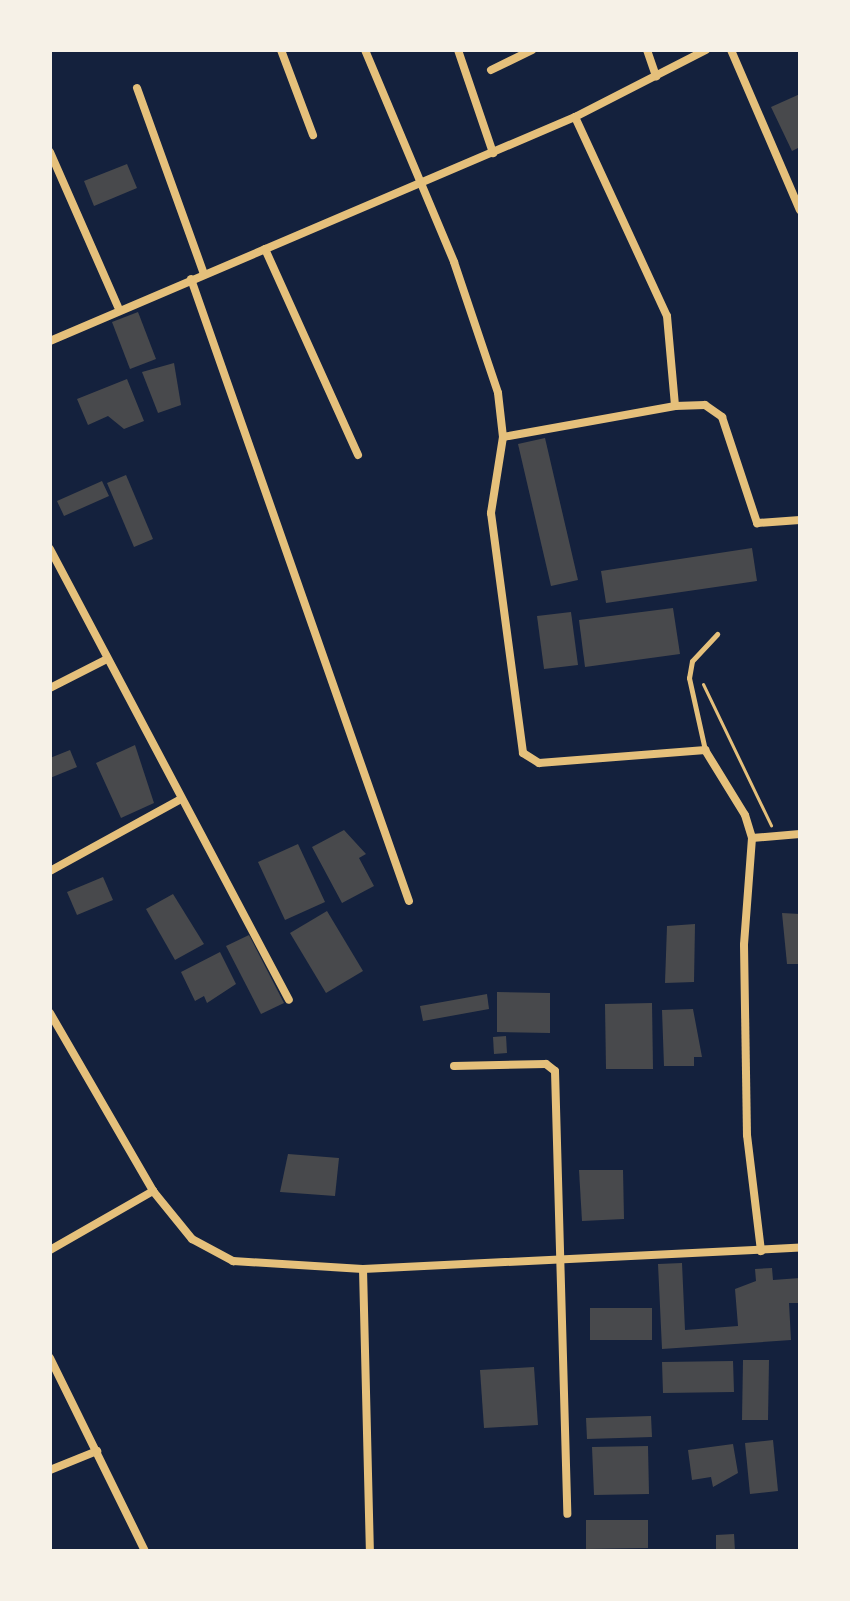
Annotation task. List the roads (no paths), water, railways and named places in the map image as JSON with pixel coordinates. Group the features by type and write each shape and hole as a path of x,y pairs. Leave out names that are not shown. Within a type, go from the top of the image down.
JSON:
{"street":[{"path":"281,50 313,135"},
{"path":"365,50 421,182 498,393 503,437 491,513 523,753 539,763 705,750 733,786 752,838 744,1032 761,1251"},
{"path":"458,50 493,153"},
{"path":"491,70 532,50"},
{"path":"647,50 656,76"},
{"path":"50,341 118,307 265,249 575,117 706,50"},
{"path":"731,50 800,210"},
{"path":"137,88 204,274"},
{"path":"575,117 667,316 675,406"},
{"path":"50,152 118,307"},
{"path":"265,249 358,455"},
{"path":"191,279 409,901"},
{"path":"503,437 675,406 705,405 722,417 757,523 800,520"},
{"path":"50,549 289,1000"},
{"path":"50,688 107,659"},
{"path":"50,871 181,799"},
{"path":"752,838 800,834"},
{"path":"50,1013 153,1191 192,1239 233,1261 363,1269 800,1248"},
{"path":"454,1066 546,1064 555,1071 567,1514"},
{"path":"50,1250 153,1191"},
{"path":"363,1269 370,1551"},
{"path":"50,1358 145,1551"},
{"path":"50,1470 97,1451"}],"lane":[{"path":"705,750 689,678 692,661 717,634"}]}
